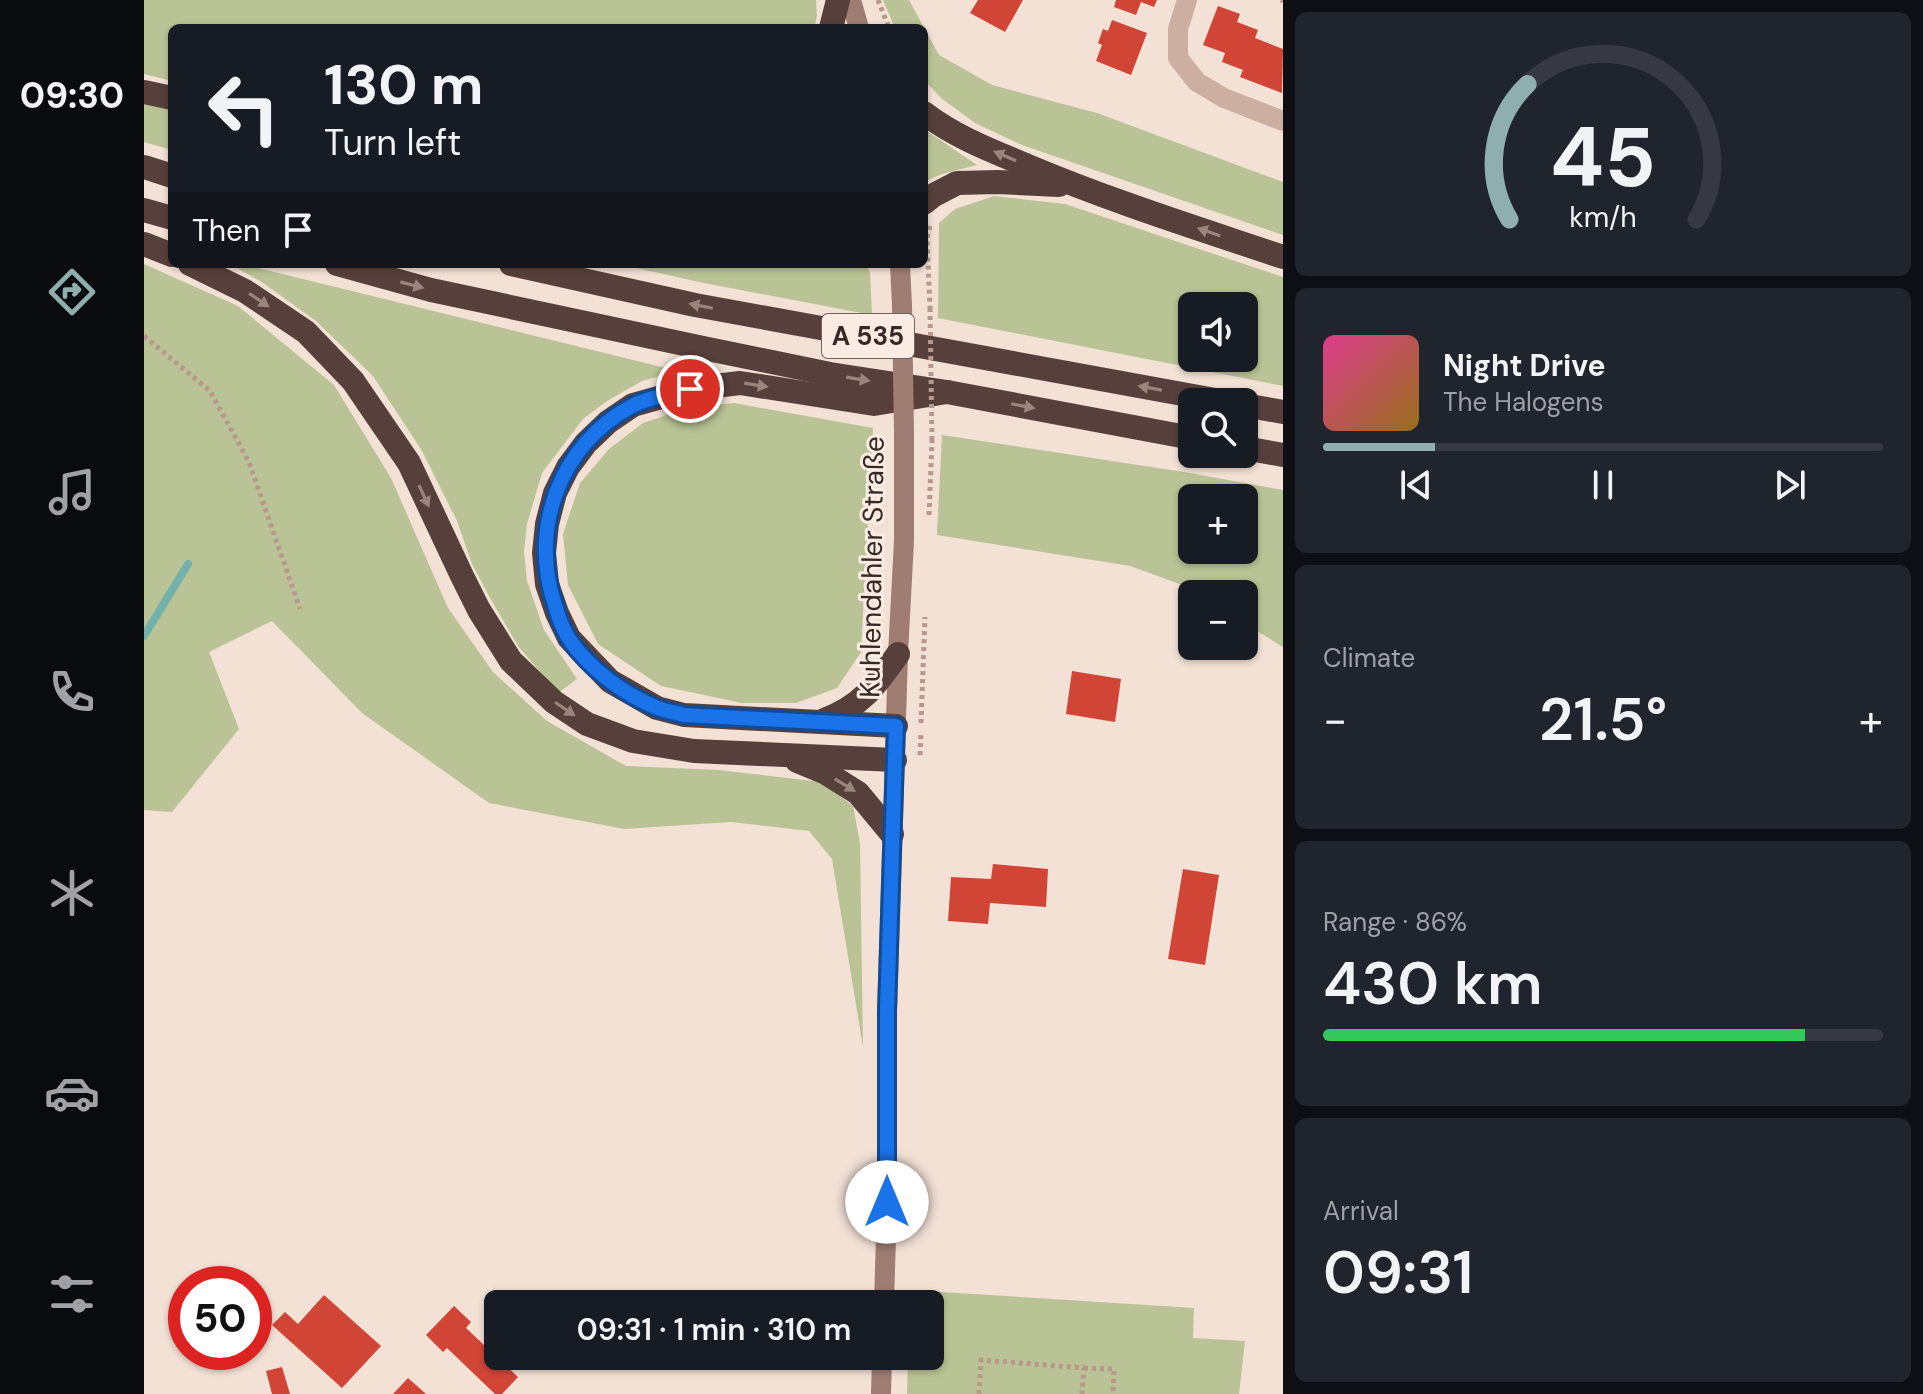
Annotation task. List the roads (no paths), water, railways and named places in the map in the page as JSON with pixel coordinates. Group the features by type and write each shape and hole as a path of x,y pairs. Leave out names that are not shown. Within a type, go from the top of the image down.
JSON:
{"highway":[{"path":"832,24 838,0"},
{"path":"144,92 168,97"},
{"path":"928,116 971,142 1077,186 1283,257"},
{"path":"144,167 168,175"},
{"path":"928,213 934,195 957,183 1077,186"},
{"path":"144,210 168,217"},
{"path":"144,244 168,253"},
{"path":"198,268 245,291 306,332 353,381 409,463 479,610 511,661 554,702 587,724 633,741 694,751 895,760"},
{"name":"A 535","path":"351,268 431,290 830,374 947,392 1178,435"},
{"name":"A 535","path":"529,268 695,305 1178,393"},
{"path":"896,726 684,715 657,708 610,681 569,638 557,613 547,584 544,553 547,524 555,493 568,467 586,443 608,422 633,405 690,389 740,383 874,404 947,392"},
{"path":"1258,408 1283,412"},
{"path":"1258,451 1283,455"},
{"path":"820,722 843,713 874,688 898,654"},
{"path":"784,754 826,773 858,793 892,834"}],"main road":[{"path":"851,0 858,24"},
{"name":"Kuhlendahler Straße","path":"884,1290 887,1012 904,541 900,268"},
{"path":"881,1394 882,1370"}],"street":[{"path":"1187,0 1178,29 1178,58 1197,82 1224,98 1283,121"}],"waterway":[{"path":"144,636 188,564"}]}
